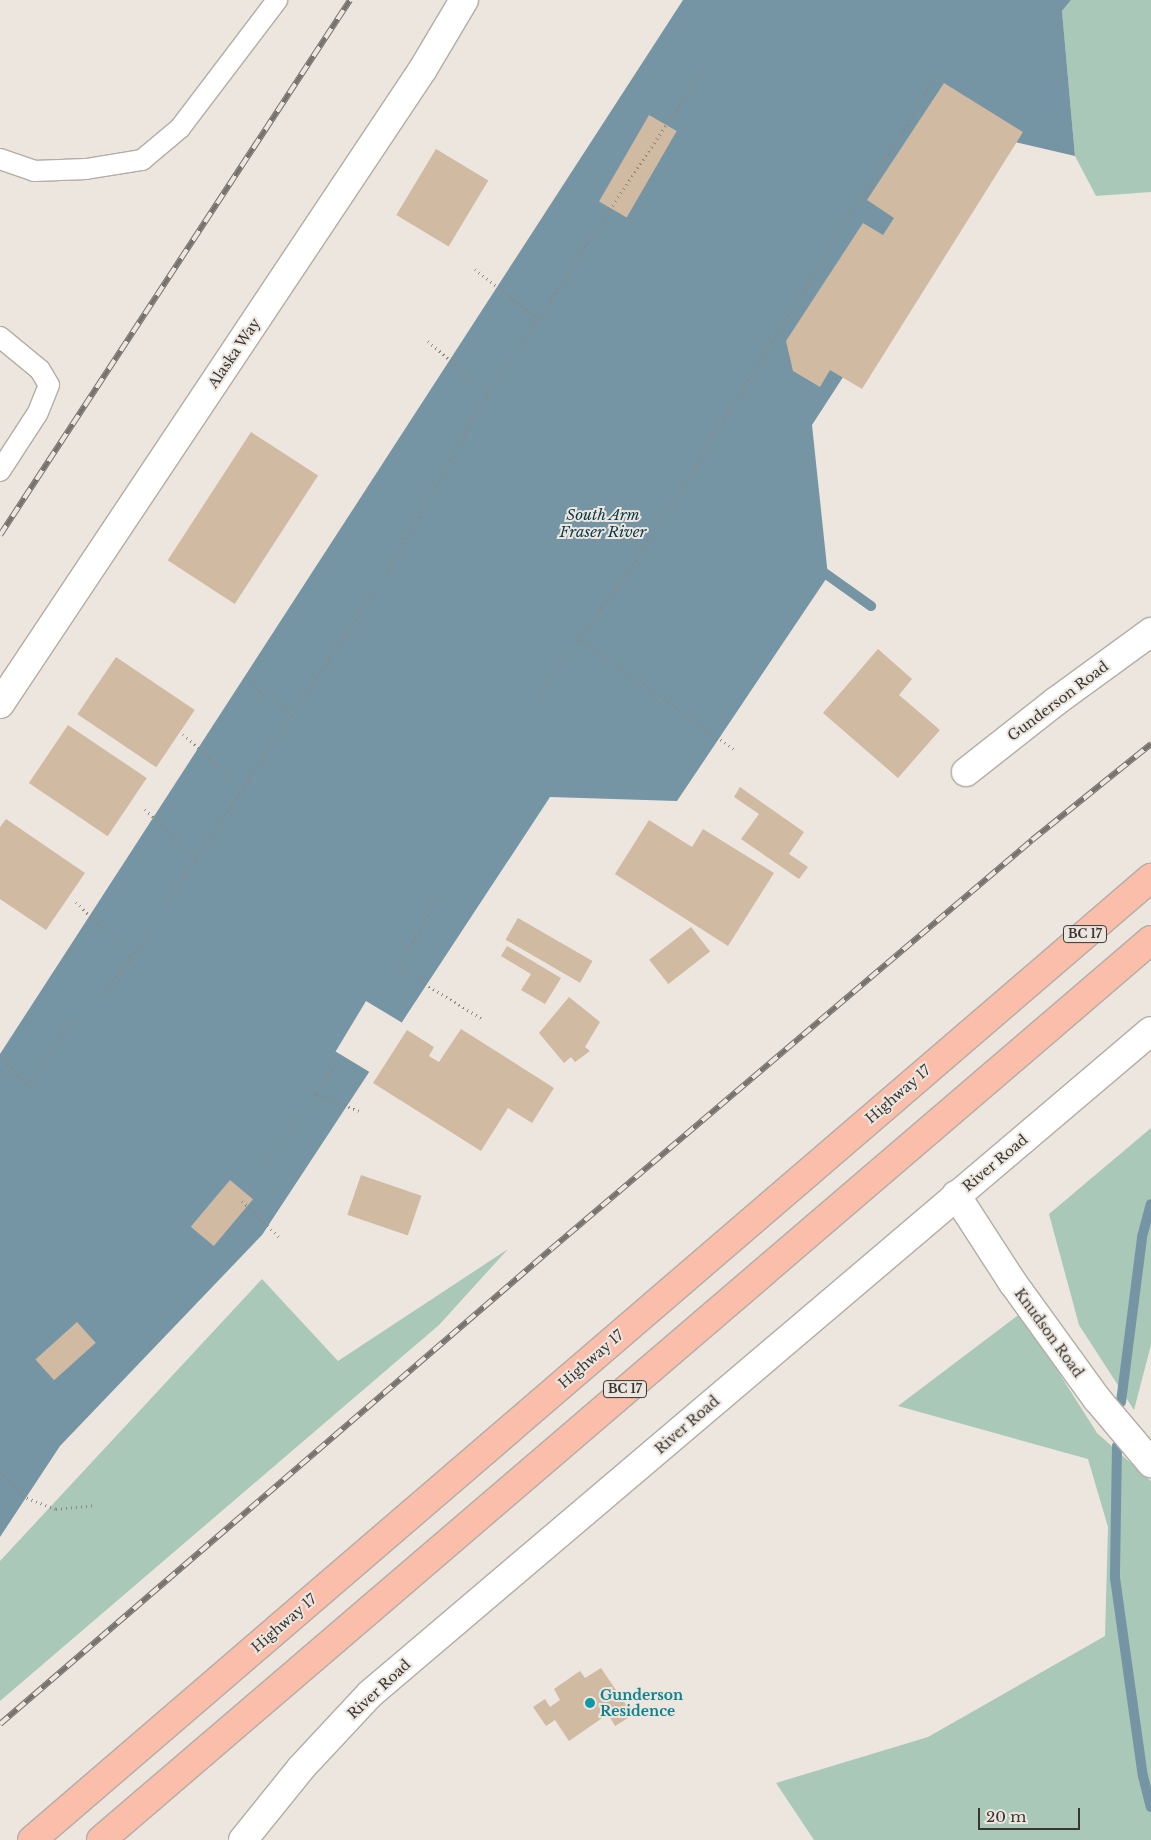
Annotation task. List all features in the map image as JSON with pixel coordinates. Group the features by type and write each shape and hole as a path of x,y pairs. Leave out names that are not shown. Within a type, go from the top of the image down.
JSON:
{"highway":[{"name":"Highway 17","path":"32,1840 1151,878"},
{"name":"BC 17","path":"101,1840 1151,940"}],"street":[{"name":"Alaska Way","path":"0,704 423,69 464,0"},
{"name":"Gunderson Road","path":"966,772 1054,702 1151,632"},
{"name":"River Road","path":"242,1840 301,1768 370,1694 956,1195 1151,1032"},
{"name":"Knudson Road","path":"956,1195 1013,1283 1097,1399 1151,1463"}],"lane":[{"path":"0,159 34,171 86,169 142,160 180,128 277,0"},
{"path":"0,337 40,370 50,385 37,414 0,471"}],"path":[{"path":"387,574 488,393 702,70"},
{"path":"540,695 643,550 938,74"},
{"path":"475,269 537,318"},
{"path":"428,341 488,393"},
{"path":"164,907 374,592"},
{"path":"578,638 734,749"},
{"path":"250,680 264,694 295,711"},
{"path":"183,734 244,788"},
{"path":"144,809 196,859"},
{"path":"76,902 131,958"},
{"path":"436,902 399,968 480,1018"},
{"path":"100,996 148,936"},
{"path":"0,1057 27,1085 70,1020"},
{"path":"265,1164 338,1063"},
{"path":"316,1094 359,1112"},
{"path":"0,1105 6,1099"},
{"path":"242,1202 280,1238"},
{"path":"0,1471 22,1496 56,1509 96,1505"}],"green space":[{"path":"1071,0 1151,0 1151,192 1096,196 1075,156 1062,11"},
{"path":"1151,1128 1151,1345 1134,1410 1079,1325 1049,1214"},
{"path":"508,1249 439,1325 0,1701 0,1561 262,1279 338,1361"},
{"path":"1021,1313 1097,1433 1151,1481 1151,1840 814,1840 776,1783 928,1737 1105,1636 1108,1527 1088,1459 898,1406"}],"water":[{"name":"South Arm Fraser River","path":"683,0 1071,0 1062,11 1075,156 998,138 812,425 828,576 677,801 550,797 262,1235 60,1446 0,1537 0,1054"}],"pier":[{"path":"366,1001 404,1024 373,1074 336,1052"}],"building":[{"path":"944,83 1023,132 862,389 830,370 820,387 793,371 786,341 863,223 883,235 894,218 867,200"},
{"path":"649,115 677,131 627,218 599,202"},
{"path":"436,149 488,180 449,246 396,215"},
{"path":"251,432 318,476 235,604 168,560"},
{"path":"878,649 912,679 899,695 940,730 898,778 823,713"},
{"path":"116,657 195,710 156,767 77,714"},
{"path":"68,725 147,778 108,836 29,783"},
{"path":"740,787 804,832 789,854 808,867 799,879 741,839 759,814 734,797"},
{"path":"6,819 85,873 46,930 0,899 0,827"},
{"path":"649,820 692,847 703,829 774,873 728,946 615,874"},
{"path":"518,918 592,961 580,983 506,940"},
{"path":"691,927 710,951 668,984 649,960"},
{"path":"507,946 561,978 545,1004 521,990 531,974 501,956"},
{"path":"569,997 600,1022 585,1047 590,1051 575,1062 571,1057 564,1063 539,1033"},
{"path":"461,1029 554,1088 532,1123 508,1108 481,1151 373,1083 407,1030 434,1047 429,1056 439,1062"},
{"path":"361,1175 422,1196 408,1236 347,1215"},
{"path":"230,1180 253,1199 214,1246 191,1227"},
{"path":"77,1322 96,1343 54,1380 35,1359"},
{"name":"Gunderson Residence","path":"601,1668 633,1715 615,1726 608,1714 569,1741 555,1720 546,1726 533,1707 545,1699 550,1707 560,1700 554,1689 580,1671 585,1678"}],"waterway":[{"path":"819,569 871,606"},
{"path":"1121,1402 1142,1237 1151,1204"},
{"path":"1117,1446 1115,1578 1143,1776 1151,1807"}],"railway":[{"path":"0,535 350,0"},
{"path":"0,1724 551,1249 1032,840 1151,744"}],"place":[{"name":"Gunderson Residence","path":"590,1703"}]}
